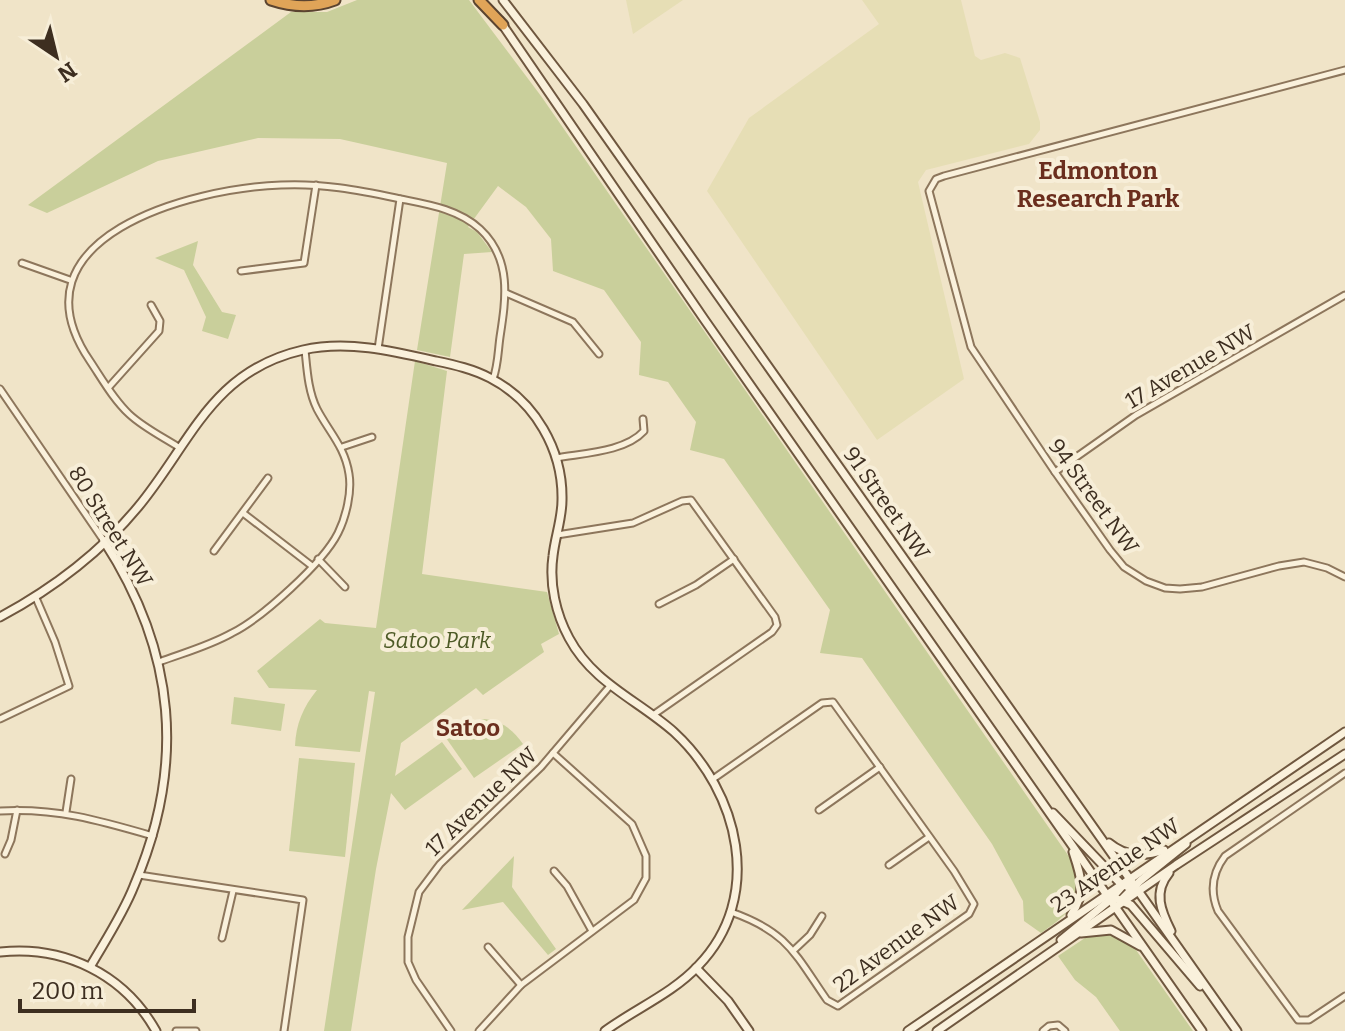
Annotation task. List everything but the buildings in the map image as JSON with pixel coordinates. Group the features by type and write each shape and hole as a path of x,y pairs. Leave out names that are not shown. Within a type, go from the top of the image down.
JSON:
{"highway":[{"path":"271,0 302,6 335,0"},
{"path":"479,0 503,25"}],"main road":[{"name":"91 Street NW","path":"485,0 1071,846 1116,898 1135,908 1219,1007"},
{"name":"91 Street NW","path":"503,0 592,116 1129,878"},
{"path":"0,617 36,598 69,574 104,541 135,511 207,407 229,386 264,364 305,350 332,346 378,349 454,365 493,379 530,410 545,431 556,458 562,497 552,569 559,613 578,652 610,686 681,739 713,779 726,806 736,843 738,880 731,912 720,938 696,968 605,1031"},
{"name":"80 Street NW","path":"90,967 139,875 153,836 167,775 167,733 159,662 134,596 104,541"},
{"name":"23 Avenue NW","path":"1130,887 1129,878 1345,732"},
{"name":"23 Avenue NW","path":"908,1031 1066,921 1176,865 1345,754"},
{"path":"1028,784 1130,887 1237,1031"},
{"path":"1019,975 1225,813"},
{"path":"1096,831 1111,846 1127,854 1155,853 1178,845"},
{"path":"1066,921 1082,892 1081,876 1071,846"},
{"path":"1176,865 1160,888 1160,907 1183,955"},
{"path":"1116,898 1116,908 1202,1031"},
{"name":"23 Avenue NW","path":"937,1031 1116,908"},
{"path":"1079,933 1111,930 1146,950"},
{"path":"0,952 47,953 90,967 128,994 156,1031"},
{"path":"696,968 728,1001 749,1031"}],"street":[{"name":"94 Street NW","path":"1345,70 936,179 929,191 971,347 1055,472 1124,567 1146,581 1165,588 1202,587 1304,562 1345,577"},
{"path":"241,271 304,263 316,185"},
{"path":"180,448 132,416 108,388 72,329 67,306 70,280 90,249 106,236 139,220 198,198 258,186 316,185 452,211 478,227 498,255 504,273 506,293 493,379"},
{"path":"378,349 400,199"},
{"path":"22,263 70,280"},
{"path":"506,293 573,322 599,354"},
{"name":"17 Avenue NW","path":"1055,472 1136,415 1345,295"},
{"path":"108,388 159,331 160,321 151,305"},
{"path":"159,662 242,627 270,606 312,566 340,531 347,507 349,477 342,447 311,396 305,350"},
{"name":"80 Street NW","path":"0,389 104,541"},
{"path":"556,458 604,449 635,438 644,431 643,419"},
{"path":"342,447 372,437"},
{"path":"214,551 268,478"},
{"path":"556,535 633,523 691,500 773,613 777,625 770,634 653,716"},
{"path":"243,513 312,566"},
{"path":"318,559 345,587"},
{"path":"659,604 696,585 734,559"},
{"path":"0,719 69,686 36,598"},
{"name":"17 Avenue NW","path":"451,1031 416,980 407,955 414,906 427,878 553,753 610,686"},
{"path":"713,779 822,703 831,701 838,706 929,837 889,865"},
{"path":"479,1031 521,985 634,900 644,885 647,864 641,840 628,818 553,753"},
{"path":"819,810 880,767"},
{"path":"1345,773 1225,856 1212,887 1218,911 1294,1017 1304,1022 1345,996"},
{"path":"66,812 71,779"},
{"path":"5,854 17,810"},
{"path":"0,811 66,812 153,836"},
{"name":"22 Avenue NW","path":"793,951 827,1000 836,1006 845,1003 969,914 974,906 971,896 929,837"},
{"path":"554,871 573,895 592,931"},
{"path":"139,875 303,900 284,1031"},
{"path":"222,938 233,891"},
{"path":"731,912 766,926 793,951 810,935 822,916"},
{"path":"488,947 521,985"},
{"path":"1043,1031 1058,1025 1065,1031"},
{"path":"176,1031 196,1031"}],"shaded area":[{"path":"626,0 683,0 633,34"},
{"path":"862,0 961,0 975,56 981,60 1005,53 1020,58 1040,122 1040,130 1029,144 926,170 918,182 964,379 877,440 707,191 749,118 879,24"}],"green space":[{"path":"357,0 469,0 541,96 1070,858 1078,883 1077,893 1069,910 1052,925 1041,933 1024,921 1023,901 992,844 862,658 820,653 830,610 724,459 690,450 696,422 668,382 639,375 641,342 604,290 553,271 551,239 526,207 498,186 468,227 477,232 492,252 464,254 450,357 417,350 447,163 340,139 258,138 158,161 47,213 28,205 291,12 327,12"},
{"path":"198,241 193,265 222,312 236,315 228,339 202,331 206,317 184,270 155,258"},
{"name":"Satoo Park","path":"415,361 447,371 422,574 547,592 559,634 541,644 544,652 483,695 476,688 401,743 395,776 442,742 462,769 405,810 391,793 351,1031 324,1031 375,692 369,691 360,752 295,746 301,716 317,690 269,688 257,671 320,619 325,623 376,628"},
{"path":"234,697 285,704 281,731 231,724"},
{"path":"482,719 506,726 523,744 474,778 446,738 469,721"},
{"path":"299,758 355,763 345,857 289,851"},
{"path":"514,856 512,887 556,949 548,955 503,902 462,910"},
{"path":"1107,933 1128,942 1136,950 1193,1031 1120,1031 1096,997 1075,980 1058,956 1085,938"}],"district":[{"name":"Edmonton Research Park","path":"1098,185"},
{"name":"Satoo","path":"468,728"}]}
